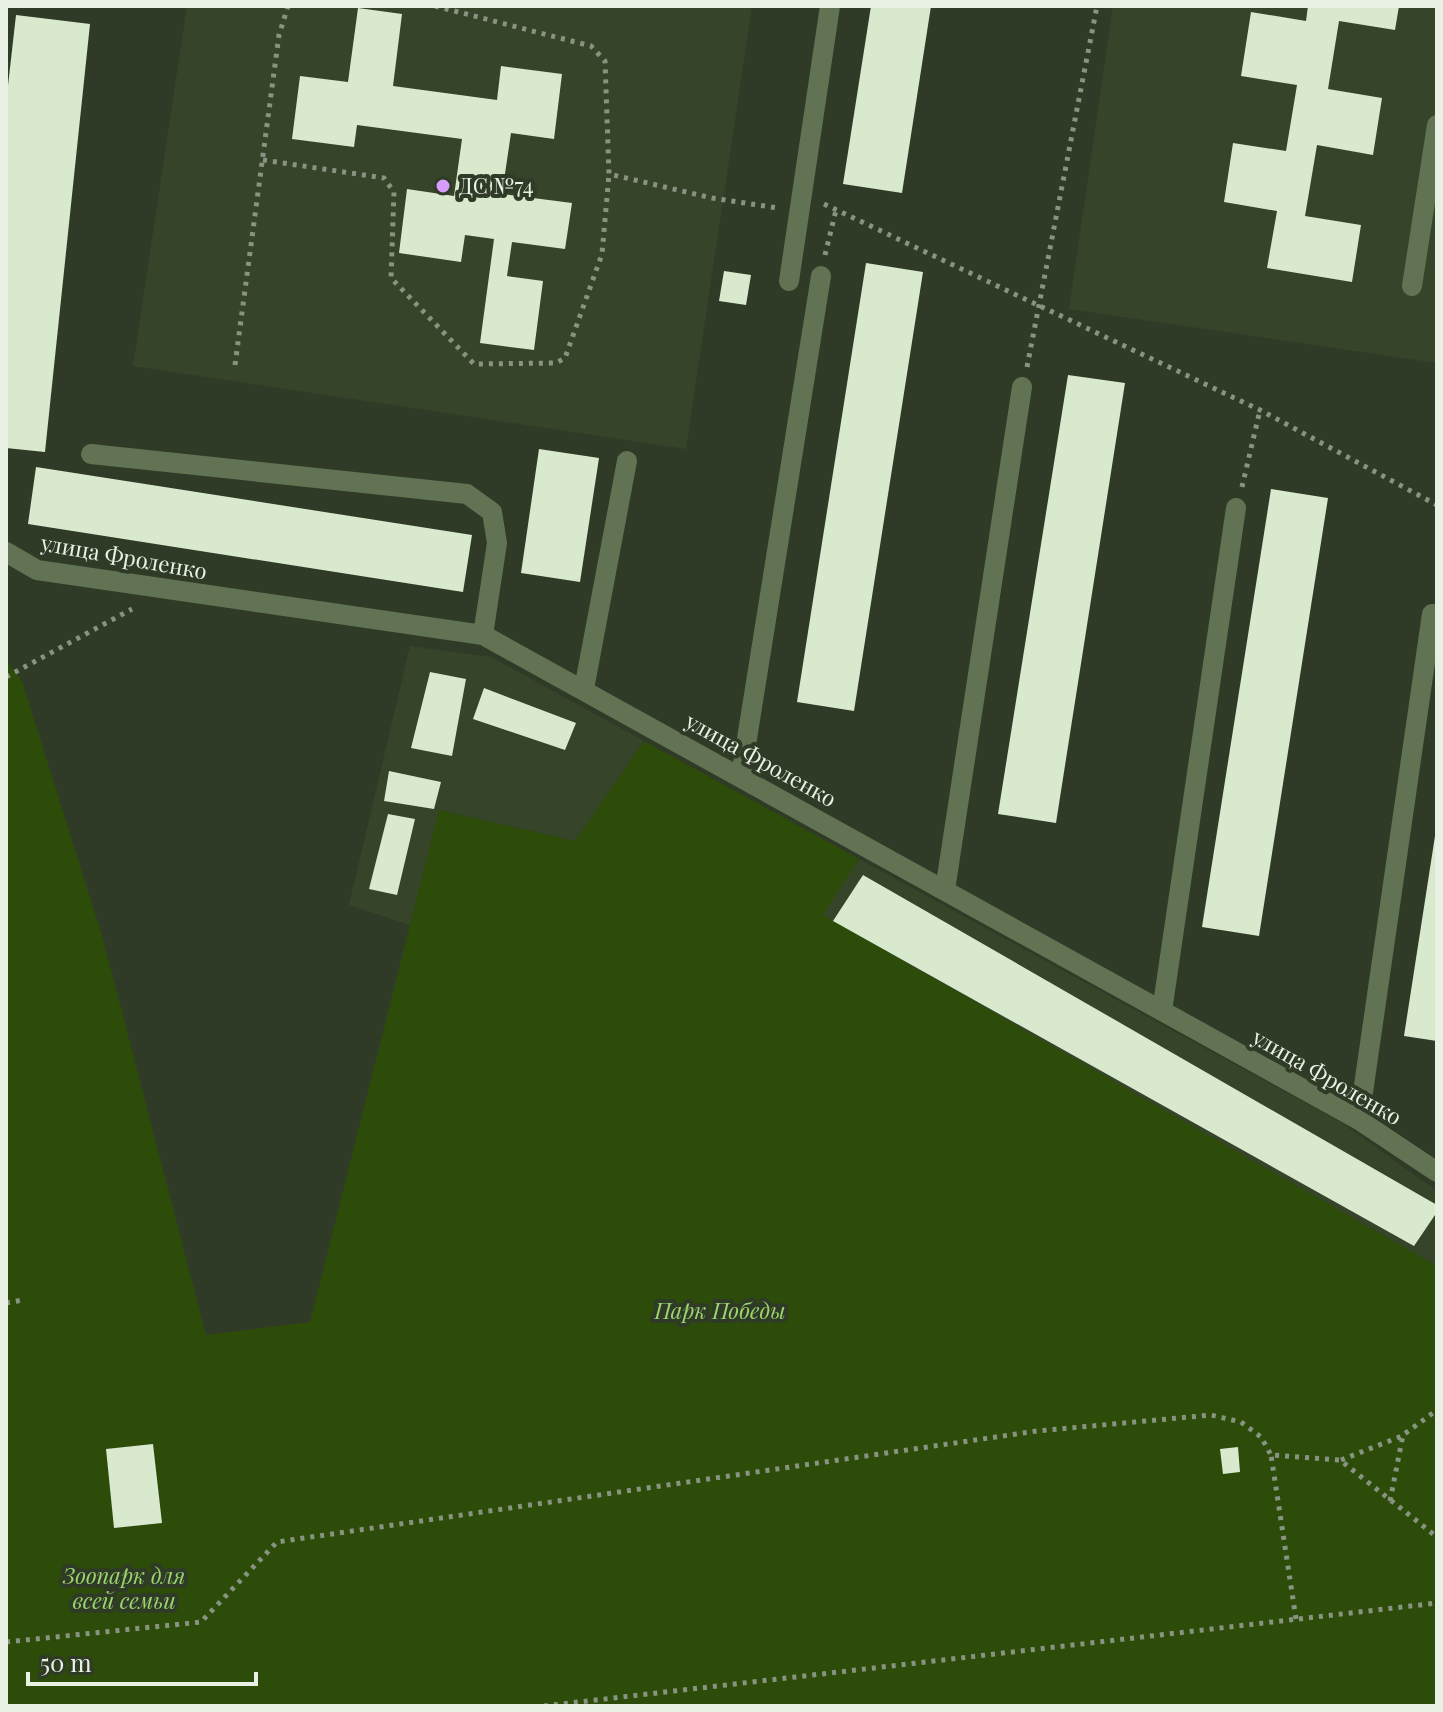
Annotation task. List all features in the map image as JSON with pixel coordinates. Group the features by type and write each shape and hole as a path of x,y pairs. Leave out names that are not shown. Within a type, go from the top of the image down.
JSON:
{"street":[{"path":"789,281 830,6"},
{"path":"1412,286 1437,125"},
{"path":"741,776 821,276"},
{"path":"945,890 1022,387"},
{"path":"91,454 467,494 492,512 497,543 483,635"},
{"path":"584,689 627,461"},
{"path":"1162,1011 1236,508"},
{"name":"улица Фроленко","path":"6,552 37,570 483,635 1359,1120 1437,1172"},
{"path":"1359,1120 1432,614"}],"path":[{"path":"235,365 279,35 288,6"},
{"path":"263,160 384,178 394,192 391,278 474,364 556,363 565,358 602,254 609,174 605,61 591,46 435,6"},
{"path":"1022,387 1041,307 1097,6"},
{"path":"609,174 712,198 800,202 836,210 1260,410 1437,505"},
{"path":"821,276 836,210"},
{"path":"1236,508 1260,410"},
{"path":"6,677 165,591"},
{"path":"6,1303 23,1300"},
{"path":"1271,1455 1340,1460 1403,1435 1437,1410"},
{"path":"6,1642 201,1622 277,1542 1037,1431 1211,1415 1241,1422 1261,1437 1271,1455 1296,1619"},
{"path":"1390,1502 1403,1435"},
{"path":"1340,1460 1437,1537"},
{"path":"544,1706 1437,1603"}],"shaded area":[{"name":"ДС №74","path":"187,6 752,6 686,449 133,366"},
{"path":"1113,6 1437,6 1437,363 1069,309"},
{"path":"410,646 491,657 644,741 575,841 440,810 410,925 349,905"},
{"path":"859,859 1342,1123 1437,1191 1437,1266 822,915"}],"green space":[{"name":"Парк Победы","path":"6,661 22,681 103,939 206,1335 310,1322 439,810 575,841 644,741 859,859 823,915 1437,1266 1437,1706 6,1706"}],"building":[{"path":"871,6 931,6 902,193 843,184"},
{"path":"1308,6 1399,6 1395,30 1339,21 1328,89 1382,98 1373,155 1317,145 1305,216 1361,225 1352,282 1267,268 1277,211 1224,202 1233,143 1286,151 1297,85 1241,76 1251,12 1306,21"},
{"path":"358,8 402,14 393,86 497,100 501,66 562,74 554,139 511,133 502,194 572,203 565,249 512,242 507,276 543,281 534,350 480,343 494,239 465,235 461,262 399,253 407,189 454,196 462,139 357,125 354,147 292,139 300,76 348,82"},
{"path":"16,15 90,24 45,452 6,448 6,103"},
{"path":"866,263 923,272 854,711 797,702"},
{"path":"724,271 751,275 746,305 719,301"},
{"path":"1068,375 1125,383 1056,823 998,814"},
{"path":"539,449 599,458 580,582 521,573"},
{"path":"36,467 472,535 463,592 28,524"},
{"path":"1271,489 1328,498 1259,936 1202,927"},
{"path":"430,672 466,679 452,756 411,748"},
{"path":"484,688 576,723 565,750 473,719"},
{"path":"389,771 441,782 434,809 384,801"},
{"path":"388,814 415,819 397,895 369,889"},
{"path":"1437,837 1437,1041 1404,1036"},
{"path":"863,875 1437,1205 1437,1212 1414,1246 833,921"},
{"path":"153,1444 162,1523 114,1528 106,1449"},
{"path":"1238,1447 1240,1472 1223,1474 1220,1449"}],"place":[{"name":"ДС №74","path":"443,186"}],"park label":[{"name":"Зоопарк для всей семьи","path":"124,1588"}]}
